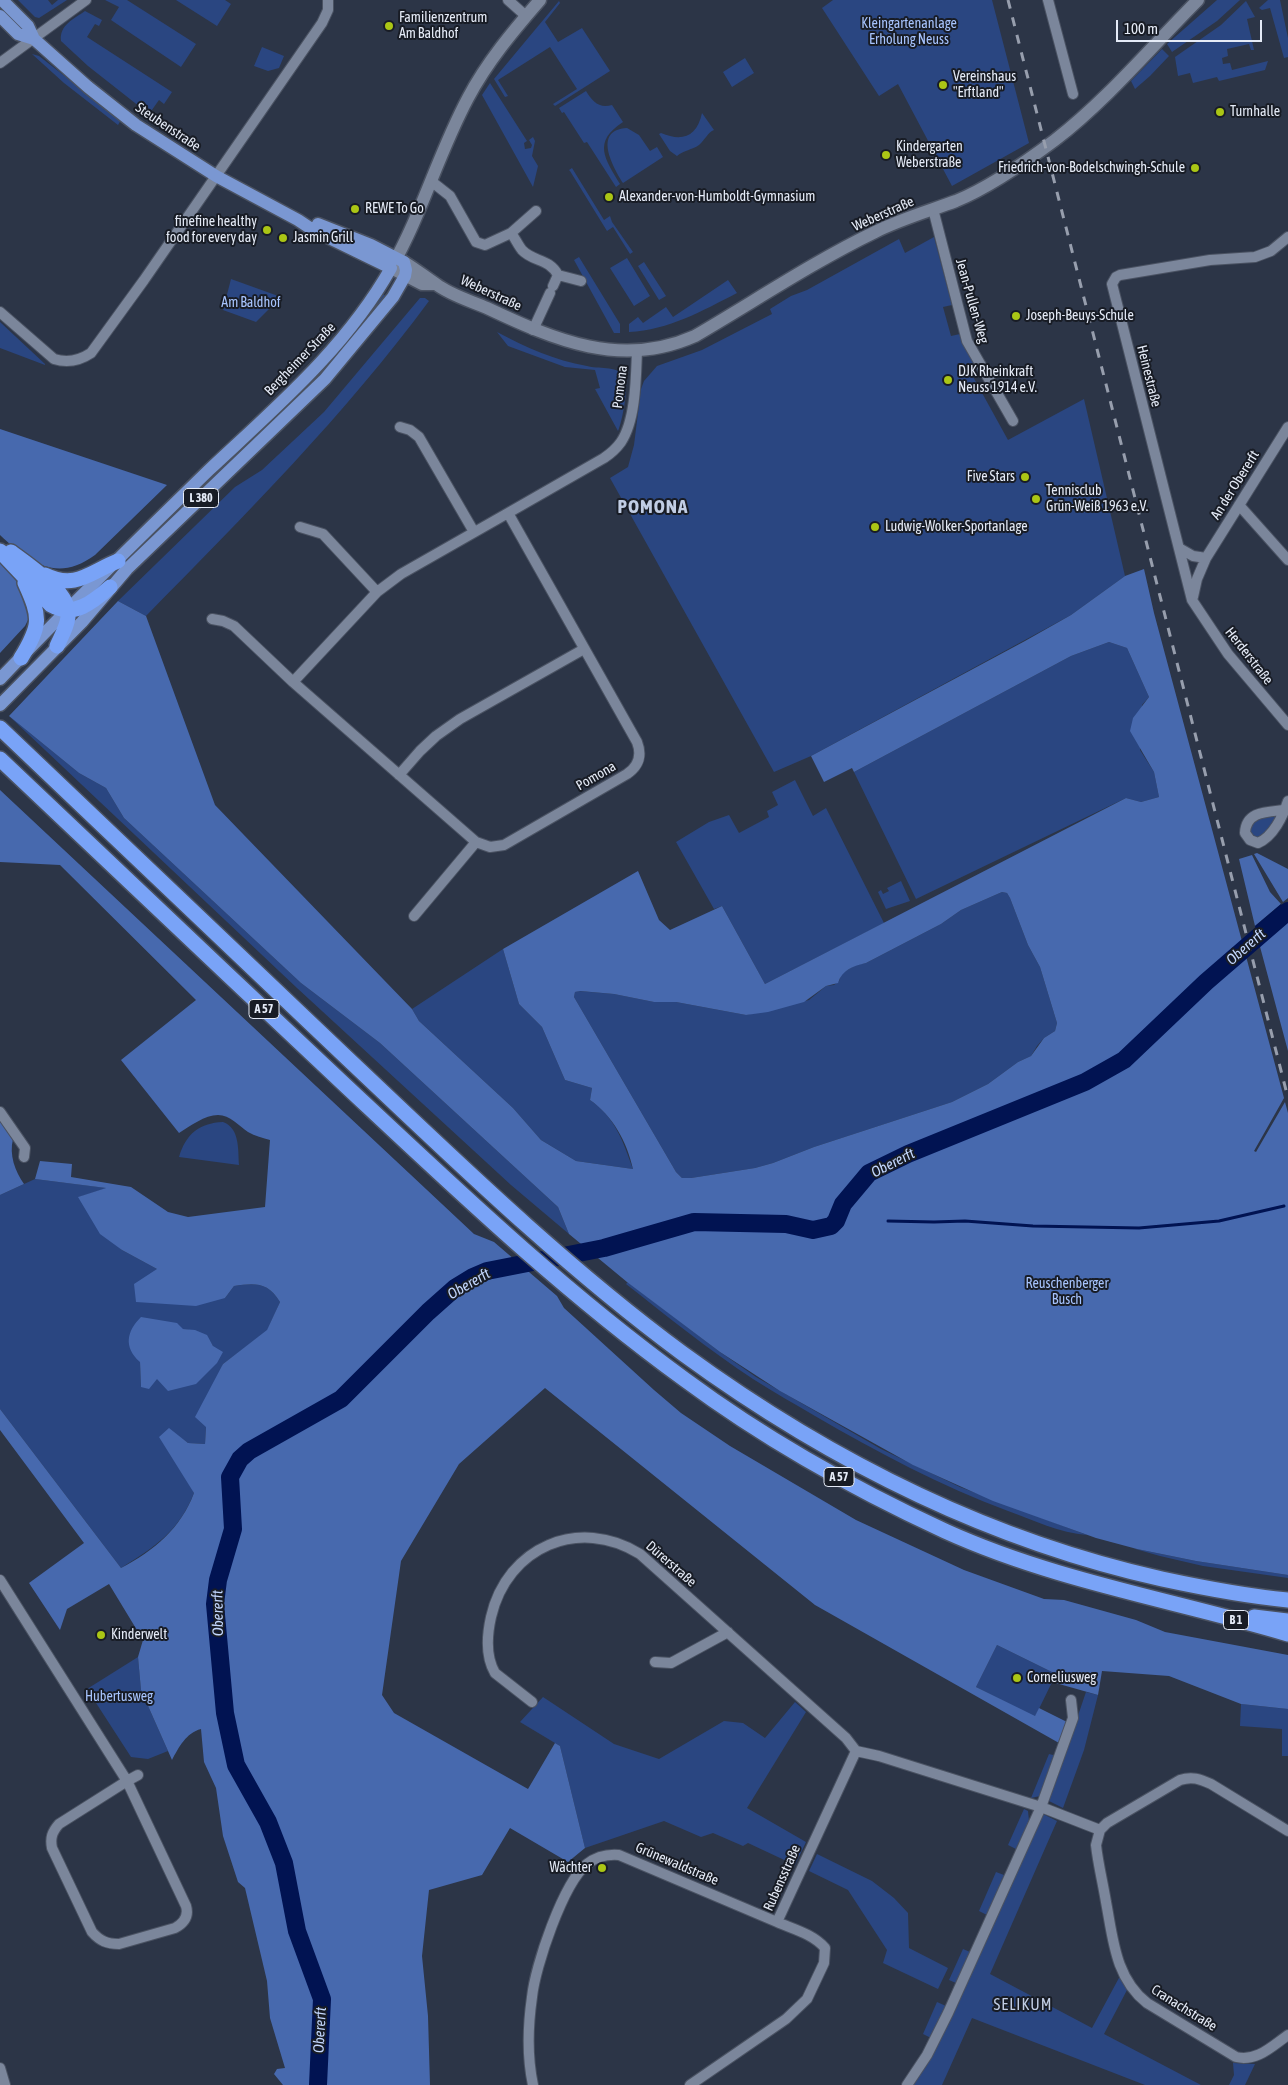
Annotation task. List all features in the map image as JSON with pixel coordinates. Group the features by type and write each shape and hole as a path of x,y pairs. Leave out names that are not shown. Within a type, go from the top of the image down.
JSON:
{"highway":[{"path":"0,544 27,572 37,617 34,636 20,658"},
{"path":"0,551 27,572 61,594 66,602 68,617 57,646"},
{"path":"27,572 70,581 84,578 118,561"},
{"path":"68,610 83,608 110,587"},
{"name":"A 57","path":"0,728 433,1140 550,1245 585,1276 683,1353 752,1401 824,1446 900,1487 954,1512 1014,1536 1116,1568 1200,1587 1288,1600"},
{"name":"A 57","path":"0,759 389,1126 532,1257 684,1379 747,1423 817,1465 898,1508 950,1533 1004,1555 1114,1589 1183,1605 1288,1621"},
{"name":"B 1","path":"1183,1605 1288,1634"}],"main road":[{"path":"2,0 28,26 34,38"},
{"name":"Bergheimer Straße","path":"0,679 336,346 397,263 457,120 475,84 540,0"},
{"name":"Weberstraße","path":"397,263 426,274 436,284 533,330 586,347 637,350 665,346 695,336 796,275 867,236 981,189 1054,140 1104,96 1198,0"},
{"path":"0,16 18,34 34,38"},
{"name":"Steubenstraße","path":"34,38 88,87 129,119 216,176 298,220 316,223 343,234 397,263"},
{"path":"397,263 406,270 405,276"},
{"name":"Weberstraße","path":"405,276 422,284 436,284"},
{"name":"L 380","path":"0,705 93,610 127,568 325,379 393,297 405,276"}],"street":[{"path":"0,63 86,0"},
{"path":"0,312 54,359 62,361 83,358 98,345 322,24 328,10 328,0"},
{"path":"508,0 526,16"},
{"path":"1048,0 1072,94"},
{"path":"431,181 450,196 476,242 485,245 511,233 536,212"},
{"name":"Jean-Pullen-Weg","path":"933,209 968,341 1013,421"},
{"path":"511,233 523,251 550,264 558,275 581,281"},
{"name":"Heinestraße","path":"1192,600 1112,280 1120,275 1210,260 1255,257 1276,248 1288,237"},
{"name":"Weberstraße","path":"533,330 558,275"},
{"name":"Pomona","path":"294,682 377,592 401,574 604,458 617,447 625,436 629,421 634,391 637,350"},
{"path":"400,427 410,430 418,437 474,532"},
{"name":"An der Obererft","path":"1192,600 1197,579 1206,558 1288,427"},
{"path":"1239,505 1288,560"},
{"name":"Pomona","path":"476,842 490,847 504,845 627,774 635,768 640,753 637,742 508,513"},
{"path":"300,527 323,534 377,592"},
{"path":"1179,548 1192,556 1206,558"},
{"name":"Herderstraße","path":"1192,600 1228,654 1288,726"},
{"path":"212,619 224,621 234,626 294,682 476,842 414,916"},
{"path":"399,775 425,746 460,719 584,649"},
{"path":"0,1112 25,1148 24,1157"},
{"name":"Dürerstraße","path":"532,1702 495,1673 491,1666 488,1643 489,1624 493,1607 517,1566 536,1552 558,1541 589,1537 611,1540 640,1554 846,1738 856,1751"},
{"path":"0,1580 127,1781 188,1912 182,1924 175,1928 119,1944 110,1944 98,1939 92,1932 52,1848 50,1839 53,1831 59,1824 127,1781 138,1775"},
{"path":"655,1662 671,1663 728,1632"},
{"path":"907,2085 927,2055 948,2012 1041,1807 1073,1718 1071,1700"},
{"path":"856,1751 879,1756 1041,1807 1100,1830 1115,1817 1180,1780 1188,1778 1199,1779 1211,1784 1288,1831"},
{"name":"Rubensstraße","path":"690,2085 786,2019 807,1999 824,1963 825,1948 820,1942 777,1922 856,1751"},
{"name":"Cranachstraße","path":"1100,1830 1096,1851 1114,1949 1126,1978 1139,1996 1147,2003 1236,2057 1246,2059 1255,2057 1288,2035"},
{"name":"Grünewaldstraße","path":"533,2085 530,2023 536,1973 545,1944 565,1898 580,1871 593,1860 612,1854 625,1857 777,1922"},
{"path":"0,2068 3,2081"}],"green space":[{"path":"18,0 48,0 52,5 58,0 67,0 39,18 35,17"},
{"path":"105,0 127,0 196,44 181,67 111,20 119,7"},
{"path":"176,0 225,0 231,4 217,26"},
{"name":"Kleingartenanlage Erholung Neuss","path":"833,0 992,0 1029,143 952,186 898,84 879,96 822,8"},
{"path":"1217,0 1240,0 1217,21 1172,52 1167,44"},
{"path":"1268,0 1280,0 1288,38 1288,57 1284,58 1270,8 1262,10 1259,8"},
{"path":"559,1 560,3 545,22 558,42 582,28 610,71 555,106 553,104 577,89 550,47 498,80 508,96 505,97 494,79"},
{"path":"1246,1 1255,17 1247,19 1254,50 1251,50 1249,44 1227,49 1228,56 1222,58 1223,64 1230,63 1232,70 1268,61 1265,70 1219,81 1217,77 1193,83 1190,73 1178,76 1175,57 1221,25"},
{"path":"85,11 102,20 99,26 95,24 87,37 172,92 164,104 159,100 149,114 88,66 61,41 62,31 65,27"},
{"path":"262,47 284,56 279,68 268,71 254,66"},
{"path":"1162,49 1169,56 1135,89 1131,81"},
{"path":"32,54 39,56 121,120 118,125 64,83"},
{"path":"745,58 754,73 732,87 723,72"},
{"path":"490,83 527,141 524,143 525,149 531,148 532,145 529,140 533,137 535,141 532,156 538,166 533,187 482,95"},
{"path":"586,91 596,103 603,106 612,105 623,122 613,129 604,144 606,159 620,184 616,187 587,142 584,143 564,112 562,113 559,108"},
{"path":"702,113 714,130 699,145 677,156 670,151 659,134 676,137 688,135 696,128"},
{"path":"627,128 639,135 650,151 657,147 663,157 623,183 614,168 608,150 608,142 610,135 616,130"},
{"path":"572,168 604,220 610,216 612,222 633,252 630,254 613,227 607,231 569,170"},
{"name":"Ludwig-Wolker-Sportanlage","path":"934,237 952,305 943,307 951,336 960,334 978,369 971,373 1008,440 1084,399 1125,576 1071,615 811,756 774,772 610,478 628,467 634,445 641,389 644,381 657,366 702,350 772,314 770,309 791,296 807,290 899,239 905,253"},
{"path":"579,257 620,324 620,333 614,333 574,260"},
{"path":"627,258 650,296 634,306 610,268"},
{"path":"644,262 666,296 659,300 638,266"},
{"name":"Am Baldhof","path":"231,279 281,297 256,322 223,310"},
{"path":"728,280 737,293 672,324 629,332 629,324 638,317 643,323 666,307 673,317"},
{"path":"382,294 386,296 315,381 98,591 84,600 317,375 358,328"},
{"path":"420,298 425,298 429,301 397,343 329,424 146,616 118,601 235,487 262,470 324,412"},
{"path":"0,322 45,364 45,365 0,348"},
{"path":"497,332 552,357 621,372 626,379 626,394 618,431 595,389 600,388 595,370 565,367 508,346"},
{"path":"0,429 167,485 95,555 68,568 44,566 22,554 0,535"},
{"path":"0,562 25,594 29,618 25,626 0,653"},
{"name":"Reuschenberger Busch","path":"1144,569 1154,613 1284,1098 1254,1151 1256,1152 1285,1102 1288,1113 1288,1575 1196,1561 1137,1549 1096,1538 993,1501 913,1465 780,1391 720,1352 627,1282 569,1234 558,1207 380,1043 301,983 124,818 106,788 79,773 9,716 118,601 146,616 215,805 412,1009 419,1021 513,1108 541,1140 576,1161 633,1169 627,1149 618,1130 606,1114 590,1100 592,1088 565,1080 542,1027 519,1004 503,949 638,871 659,920 670,930 722,906 765,984 1126,798 1141,802 1159,797 1154,772 1130,731 1133,718 1149,697 1127,648 1109,642 1071,656 854,772 852,768 824,782 811,756 1071,615 1125,576","holes":["1002,892 1007,893 1028,945 1040,967 1057,1023 1055,1031 1044,1038 1031,1056 1018,1062 988,1084 952,1102 755,1168 682,1178 676,1172 574,997 575,992 580,991 614,994 654,1002 676,1002 746,1015 768,1012 804,1002 826,986 838,983 842,975 849,969 866,963 941,924 961,910"]},
{"path":"1109,642 1127,648 1149,697 1142,705 1140,750 1154,772 1159,797 1141,802 1126,798 916,899 854,772 1071,656"},
{"path":"9,716 79,773 106,788 124,818 301,983 380,1043 558,1207 569,1234 511,1185 297,988"},
{"path":"795,780 813,816 826,808 884,923 765,984 722,906 714,909 676,842 709,822 729,815 739,833 769,817 767,811 778,805 772,792"},
{"path":"0,790 474,1234 494,1242 557,1296 564,1308 681,1413 730,1446 856,1520 964,1570 1044,1599 1064,1600 1136,1620 1165,1632 1288,1655 1288,1709 1241,1704 1169,1676 1102,1671 1098,1695 1052,1682 1056,1674 997,1645 976,1687 1035,1716 1039,1708 1067,1722 1059,1743 815,1605 545,1388 459,1464 401,1561 382,1695 394,1713 528,1789 555,1743 560,1746 585,1848 568,1862 510,1828 482,1875 429,1890 422,1956 428,2016 430,2085 283,2085 274,2074 277,2069 285,2068 270,2018 267,1981 245,1888 238,1882 223,1836 216,1788 204,1762 201,1729 187,1737 172,1760 141,1690 138,1657 143,1640 109,1584 67,1609 60,1630 29,1583 84,1543 0,1430 0,1409 121,1568 155,1546 174,1528 194,1493 159,1437 169,1428 188,1443 205,1444 206,1427 195,1417 223,1364 267,1330 280,1302 266,1287 248,1284 234,1286 225,1298 196,1306 136,1302 134,1284 157,1269 122,1250 100,1234 78,1197 106,1188 35,1179 40,1161 72,1164 71,1177 131,1187 168,1212 188,1217 265,1207 270,1140 248,1132 222,1115 213,1115 203,1119 179,1133 121,1060 196,1000 60,865 0,862"},
{"path":"1274,815 1277,819 1263,838 1252,838 1248,825 1252,820"},
{"path":"1257,853 1288,869 1288,898 1283,902 1254,854"},
{"path":"1252,855 1270,892 1281,904 1255,926 1239,859"},
{"path":"901,881 910,901 886,909 878,892 881,890 883,894 889,891 887,888"},
{"path":"1002,892 1007,893 1010,898 1028,945 1040,967 1057,1023 1055,1031 1044,1038 1031,1056 1018,1062 988,1084 952,1102 755,1168 682,1178 676,1172 574,997 575,992 579,991 614,994 654,1002 676,1002 746,1015 809,1000 826,986 834,985 839,981 842,973 856,965 866,963 941,924 961,910"},
{"path":"1288,918 1288,1051 1259,943"},
{"path":"503,949 519,1004 542,1027 565,1080 592,1088 590,1100 606,1114 617,1130 633,1169 576,1161 541,1140 513,1108 419,1021 412,1009"},
{"path":"0,1121 13,1139 14,1163 24,1184 0,1195"},
{"path":"223,1122 233,1129 235,1134 239,1165 179,1157 185,1142 200,1127"},
{"path":"35,1179 107,1188 79,1197 122,1250 157,1269 225,1298 234,1286 255,1284 266,1287 280,1302 267,1331 223,1364 206,1427 205,1444 188,1443 169,1429 194,1493 181,1518 165,1537 145,1553 121,1568 0,1409 0,1195","holes":["183,1329 204,1335 213,1346 141,1387 140,1362"]},
{"path":"628,1282 756,1377 881,1449 960,1487 1087,1535 1057,1529 983,1501 910,1468 862,1443 737,1368 626,1284"},
{"path":"141,1317 177,1323 183,1329 195,1330 207,1335 213,1346 223,1352 217,1363 196,1384 168,1391 157,1379 149,1389 141,1387 140,1362 131,1351 129,1339 136,1322"},
{"path":"1132,1548 1196,1561 1288,1575 1288,1578 1203,1566"},
{"name":"Corneliusweg","path":"997,1645 1056,1674 1035,1717 976,1687"},
{"name":"Hubertusweg","path":"138,1657 141,1690 168,1751 148,1759 131,1757 87,1689"},
{"path":"1086,1692 1098,1695 1084,1750 1063,1808 1049,1801"},
{"path":"543,1697 614,1744 659,1759 724,1721 743,1723 765,1738 795,1702 806,1712 747,1808 806,1842 795,1865 748,1843 743,1846 713,1833 701,1837 664,1821 585,1848 560,1746 520,1722"},
{"path":"1241,1704 1288,1709 1288,1756 1282,1756 1282,1729 1240,1726"},
{"path":"1049,1754 1057,1756 1040,1796 1031,1798"},
{"path":"1024,1809 1028,1811 1029,1821 1016,1849 1008,1845"},
{"path":"1043,1814 1057,1821 990,1974 1092,2028 1120,1976 1127,1990 1104,2034 1201,2085 1145,2085 972,2018 942,2085 913,2085 927,2065 953,2015"},
{"path":"817,1854 872,1881 894,1898 908,1913 909,1948 948,1968 938,1989 883,1963 887,1950 848,1890 809,1871"},
{"path":"996,1872 1004,1875 987,1915 979,1911"},
{"path":"963,1949 970,1952 956,1983 949,1980"},
{"path":"937,2002 946,2006 931,2038 923,2034"},
{"path":"1233,2063 1255,2064 1245,2085 1229,2085 1234,2075"}],"shaded area":[{"path":"1281,904 1288,913 1288,918 1259,943 1255,926"}],"waterway":[{"name":"Obererft","path":"318,2085 322,1999 297,1931 284,1863 268,1822 236,1765 225,1713 215,1604 218,1580 233,1529 230,1477 240,1459 249,1451 341,1399 428,1312 455,1288 487,1271 604,1248 694,1222 786,1224 813,1230 831,1226 836,1221 843,1204 869,1173 908,1154 1085,1082 1124,1060 1206,982 1288,911"},
{"path":"888,1221 965,1221 1033,1226 1139,1228 1219,1221 1284,1206"}],"railway":[{"path":"1008,0 1288,1098"}],"place":[{"name":"Familienzentrum Am Baldhof","path":"389,26"},
{"name":"Vereinshaus \"Erftland\"","path":"943,85"},
{"name":"Turnhalle","path":"1220,112"},
{"name":"Kindergarten Weberstraße","path":"886,155"},
{"name":"Friedrich-von-Bodelschwingh-Schule","path":"1195,168"},
{"name":"Alexander-von-Humboldt-Gymnasium","path":"609,197"},
{"name":"REWE To Go","path":"355,209"},
{"name":"finefine healthy food for every day","path":"267,230"},
{"name":"Jasmin Grill","path":"283,238"},
{"name":"Joseph-Beuys-Schule","path":"1016,316"},
{"name":"DJK Rheinkraft Neuss 1914 e.V.","path":"948,380"},
{"name":"Five Stars","path":"1025,477"},
{"name":"Tennisclub Grün-Weiß 1963 e.V.","path":"1036,499"},
{"name":"Ludwig-Wolker-Sportanlage","path":"875,527"},
{"name":"Kinderwelt","path":"101,1635"},
{"name":"Corneliusweg","path":"1017,1678"},
{"name":"Wächter","path":"602,1868"}],"district":[{"name":"POMONA","path":"653,507"},
{"name":"SELIKUM","path":"1023,2005"}]}
